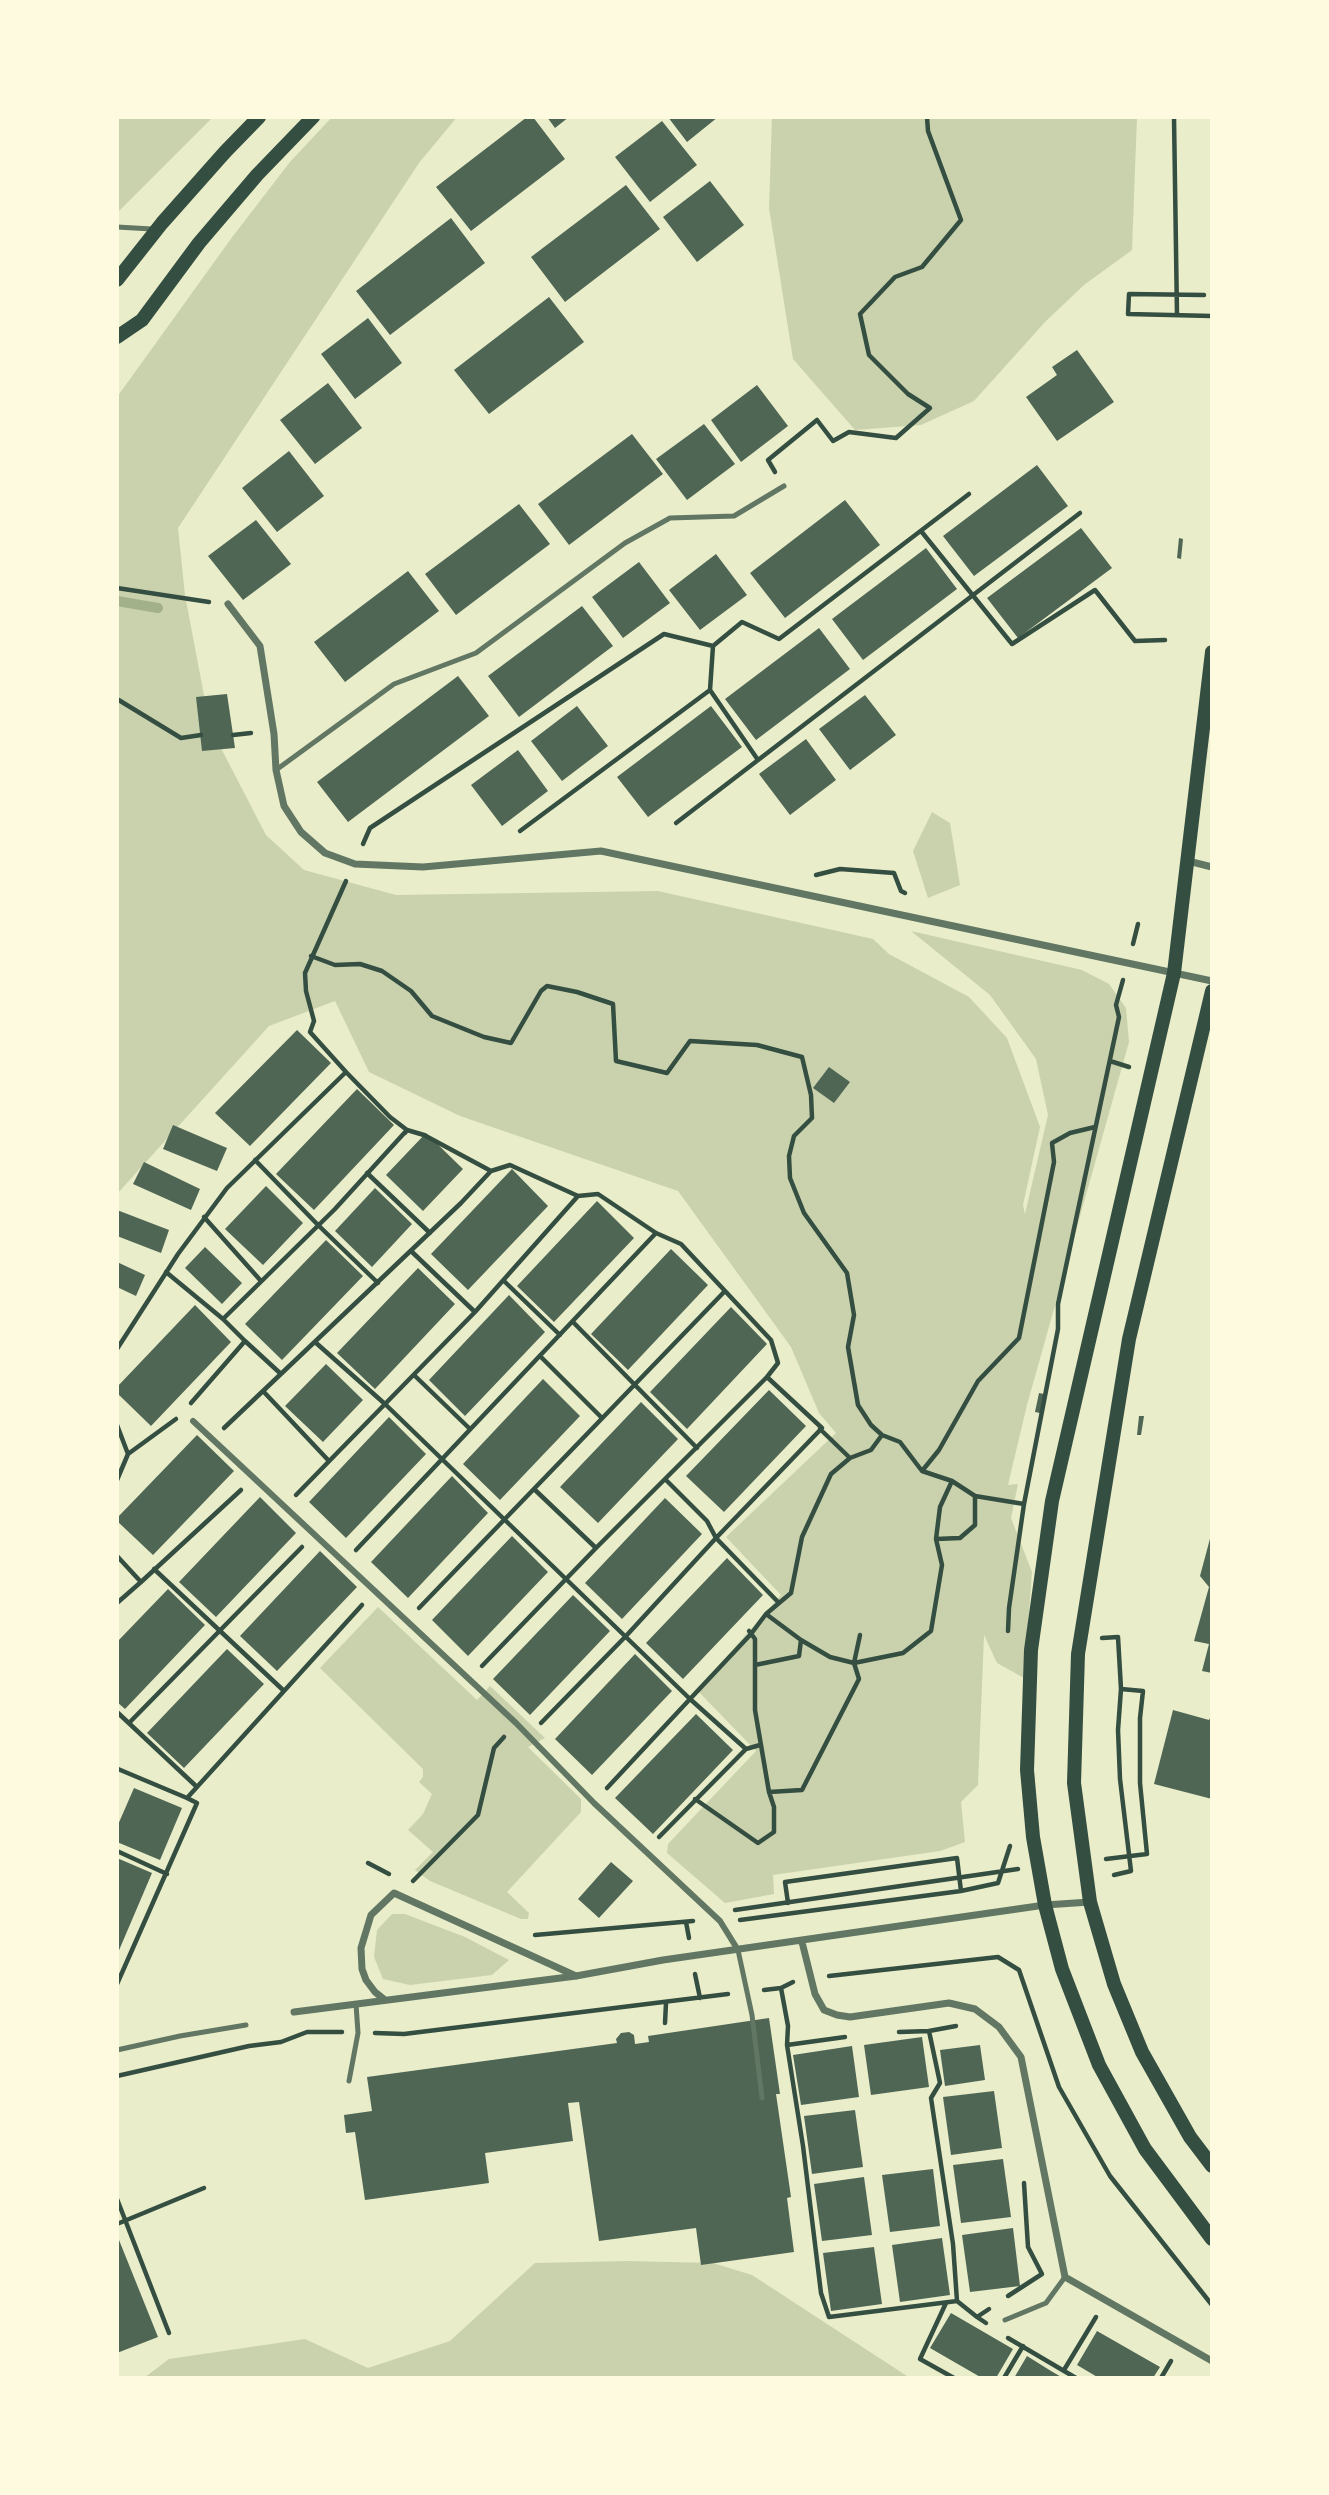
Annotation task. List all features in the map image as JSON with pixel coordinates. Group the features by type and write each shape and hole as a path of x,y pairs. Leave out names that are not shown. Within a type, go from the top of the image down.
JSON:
{"main road":[{"path":"117,280 156,230 259,117"},
{"path":"117,337 142,320 199,243 313,117"},
{"path":"1212,652 1174,973 1052,1502 1031,1650 1027,1770 1033,1837 1045,1905 1062,1969 1099,2065 1145,2149 1212,2239"},
{"path":"1212,991 1129,1339 1078,1654 1074,1783 1090,1902 1114,1984 1142,2052 1190,2137 1212,2166"}],"street":[{"path":"228,604 260,646 274,734 276,771 284,806 301,832 325,853 355,864 423,867 601,851 1212,981"},
{"path":"1187,861 1212,867"},
{"path":"193,1420 516,1723 594,1803 720,1921 738,1950"},
{"path":"385,2000 375,1993 366,1980 362,1969 361,1948 371,1915 394,1893 576,1976"},
{"path":"295,2012 576,1976 663,1960 1045,1905 1090,1902"},
{"path":"802,1942 810,1978 824,2010 850,2017 949,2003 975,2009 999,2027 1021,2057 1065,2277 1212,2361"}],"lane":[{"path":"117,227 156,230"},
{"path":"276,771 394,684 476,653 625,543 670,518 734,516 784,486"},
{"path":"738,1950 751,2015 762,2098"},
{"path":"349,2081 358,2033 356,2004"},
{"path":"117,2050 246,2025"},
{"path":"1004,2320 1046,2303 1065,2277"}],"path":[{"path":"784,486 768,460 817,420 833,441 849,432 896,438 930,408 908,394 869,355 860,314 895,277 922,267 961,220 928,131 927,117"},
{"path":"1174,117 1177,315"},
{"path":"1204,295 1129,294 1128,314 1212,316"},
{"path":"676,823 1080,513"},
{"path":"920,531 1012,644 1095,590 1135,640 1165,640"},
{"path":"117,588 215,603"},
{"path":"713,646 710,690 758,760"},
{"path":"520,831 710,690"},
{"path":"117,699 181,738 201,735"},
{"path":"233,735 251,733"},
{"path":"311,956 335,965 360,964 382,971 411,991 432,1016 484,1037 511,1043 541,991 547,986 577,992 613,1004 616,1061 667,1073 690,1041 757,1045 802,1057 811,1095 812,1118 794,1136 789,1156 790,1178 804,1213 847,1273 855,1315 848,1347 858,1405 871,1424 883,1435 900,1442 922,1471 952,1481 975,1496 1024,1504"},
{"path":"346,1072 406,1131 424,1135 491,1171"},
{"path":"922,1471 939,1450 978,1381 1019,1338 1054,1162 1052,1143 1070,1133 1096,1127"},
{"path":"223,1319 318,1226 406,1131"},
{"path":"255,1160 318,1226 378,1283"},
{"path":"213,1438 378,1283 491,1171 510,1165 578,1196 598,1194 656,1233 681,1244 771,1340 778,1363 469,1679"},
{"path":"367,1173 430,1233"},
{"path":"285,1505 475,1312 578,1196"},
{"path":"204,1217 261,1281"},
{"path":"344,1564 656,1233"},
{"path":"411,1251 475,1312"},
{"path":"166,1272 223,1319 281,1374"},
{"path":"504,1281 560,1335"},
{"path":"407,1621 725,1291"},
{"path":"573,1322 697,1448"},
{"path":"117,1480 128,1454 182,1415 245,1341"},
{"path":"315,1342 385,1404 690,1699 746,1749"},
{"path":"540,1356 601,1418"},
{"path":"414,1375 470,1429"},
{"path":"767,1377 850,1458"},
{"path":"263,1391 329,1461"},
{"path":"182,1415 193,1420"},
{"path":"117,1425 128,1454"},
{"path":"528,1736 822,1428"},
{"path":"594,1803 766,1614 791,1593 802,1537 831,1474 850,1458 871,1450 883,1435"},
{"path":"117,1603 254,1478"},
{"path":"666,1480 707,1521 716,1538 779,1603"},
{"path":"766,1614 830,1657 853,1663 903,1653 932,1631 942,1565 936,1539 940,1507 952,1481"},
{"path":"534,1489 596,1548"},
{"path":"936,1539 960,1538 975,1525 975,1496"},
{"path":"129,1723 314,1534"},
{"path":"117,1556 142,1582"},
{"path":"154,1569 283,1690"},
{"path":"187,1798 375,1591"},
{"path":"695,1799 758,1843 774,1832 774,1807 768,1792 755,1710 755,1639 750,1632"},
{"path":"768,1792 802,1790 859,1679 853,1663 860,1635"},
{"path":"1102,1638 1118,1637 1121,1689 1118,1730 1124,1827 1131,1871 1114,1875"},
{"path":"755,1665 799,1656 801,1640"},
{"path":"1093,1860 1147,1854 1140,1783 1140,1718 1143,1691 1121,1689"},
{"path":"117,1712 197,1787"},
{"path":"422,1889 410,1884 478,1815 494,1748 516,1723"},
{"path":"645,1851 746,1749 760,1745"},
{"path":"117,1771 118,1769 197,1803 117,1984"},
{"path":"527,1935 733,1921 961,1891 998,1883 1010,1848"},
{"path":"117,1851 167,1874"},
{"path":"788,1903 785,1882 957,1858 961,1891"},
{"path":"368,1863 400,1879"},
{"path":"742,1909 1025,1868"},
{"path":"117,2076 249,2046 281,2042 307,2032 404,2034 781,1988 796,1980 810,1978 998,1957 1019,1970 1059,2087 1110,2176 1212,2305"},
{"path":"781,1988 821,2293 829,2317 957,2301"},
{"path":"665,2023 666,2003"},
{"path":"891,2033 956,2026 965,2030"},
{"path":"929,2031 940,2083 930,2098 953,2244 957,2301 976,2317"},
{"path":"787,2045 852,2037"},
{"path":"1024,2181 1028,2246"},
{"path":"117,2224 204,2188"},
{"path":"117,2199 169,2333"},
{"path":"946,2303 920,2359 954,2378"},
{"path":"1064,2370 1098,2313"},
{"path":"1004,2378 1023,2346"},
{"path":"1161,2378 1172,2360"}],"green space":[{"path":"117,117 213,117 118,212"},
{"path":"332,117 457,117 419,163 178,528 185,595 210,727 266,835 304,870 396,895 658,891 873,939 889,954 969,997 1007,1038 1040,1127 1023,1205 1025,1214 1048,1115 1036,1059 990,995 911,931 1082,970 1109,984 1126,1008 1129,1042 1027,1405 1008,1485 1018,1484 1011,1518 1032,1572 1024,1678 997,1663 984,1635 978,1785 961,1802 965,1842 940,1851 773,1875 774,1894 725,1903 667,1853 668,1844 756,1751 697,1690 781,1595 726,1537 836,1433 819,1413 791,1347 678,1191 460,1116 369,1072 335,1001 269,1026 117,1194 117,397 233,236 290,162"},
{"path":"772,117 1137,117 1132,250 1084,285 1045,322 974,401 921,425 855,430 793,359 769,208"},
{"path":"932,812 950,823 960,885 928,898 913,851"},
{"path":"378,1607 477,1700 490,1686 545,1738 528,1747 581,1799 581,1812 507,1892 529,1913 528,1919 521,1919 430,1881 415,1870 433,1852 408,1830 423,1814 432,1794 419,1782 423,1777 423,1769 320,1668"},
{"path":"392,1914 405,1914 465,1937 509,1960 492,1975 410,1985 383,1979 374,1957 377,1930"},
{"path":"535,2263 713,2263 752,2275 910,2378 144,2378 169,2359 305,2339 368,2368 450,2341"}],"building":[{"path":"527,117 533,117 565,159 471,231 436,187"},
{"path":"547,117 569,117 555,128"},
{"path":"668,117 718,117 687,142"},
{"path":"662,121 697,165 650,202 615,157"},
{"path":"710,181 744,225 697,262 663,217"},
{"path":"626,185 660,229 565,302 531,257"},
{"path":"451,218 485,263 390,335 356,291"},
{"path":"549,297 584,342 489,414 454,370"},
{"path":"368,318 402,363 355,399 321,354"},
{"path":"1077,350 1114,402 1057,441 1026,397 1057,375 1052,367"},
{"path":"328,383 362,428 315,464 280,420"},
{"path":"757,385 788,426 741,462 711,420"},
{"path":"704,424 735,464 687,500 656,459"},
{"path":"632,434 663,474 569,545 538,504"},
{"path":"289,451 324,496 277,532 242,488"},
{"path":"1037,465 1068,506 974,576 943,536"},
{"path":"845,500 880,545 785,618 750,573"},
{"path":"519,504 550,544 456,615 425,574"},
{"path":"256,520 291,564 243,600 208,556"},
{"path":"1081,528 1112,568 1018,638 987,598"},
{"path":"1179,538 1183,539 1181,559 1177,558"},
{"path":"926,548 957,589 863,660 832,619"},
{"path":"716,554 747,595 700,630 669,590"},
{"path":"639,562 670,603 623,638 592,597"},
{"path":"408,571 439,611 345,682 314,642"},
{"path":"582,606 613,646 519,717 488,676"},
{"path":"819,628 850,669 756,740 725,699"},
{"path":"458,676 489,716 348,822 317,782"},
{"path":"227,694 235,748 202,751 196,697"},
{"path":"865,695 896,735 850,770 819,729"},
{"path":"577,706 608,746 562,781 531,741"},
{"path":"711,706 742,747 648,817 617,777"},
{"path":"806,739 836,780 790,815 759,774"},
{"path":"518,750 548,791 502,826 471,785"},
{"path":"297,1030 331,1063 250,1146 215,1113"},
{"path":"829,1067 850,1082 834,1103 813,1088"},
{"path":"357,1089 394,1125 314,1210 276,1174"},
{"path":"173,1125 227,1148 217,1171 163,1149"},
{"path":"426,1133 463,1169 423,1211 386,1175"},
{"path":"144,1162 200,1189 191,1210 133,1184"},
{"path":"512,1169 548,1206 468,1290 431,1254"},
{"path":"266,1186 303,1223 263,1265 225,1229"},
{"path":"375,1188 412,1224 372,1267 335,1231"},
{"path":"597,1201 634,1238 554,1322 517,1286"},
{"path":"117,1210 169,1230 161,1253 117,1236"},
{"path":"326,1240 363,1276 282,1360 245,1324"},
{"path":"205,1247 242,1283 222,1304 185,1268"},
{"path":"671,1249 708,1285 628,1370 591,1334"},
{"path":"117,1262 145,1275 136,1296 117,1287"},
{"path":"418,1268 455,1304 375,1389 337,1353"},
{"path":"509,1295 545,1332 465,1416 429,1380"},
{"path":"195,1305 231,1342 151,1426 117,1393 117,1387"},
{"path":"731,1307 767,1344 687,1429 650,1392"},
{"path":"326,1364 363,1400 323,1442 285,1406"},
{"path":"543,1379 580,1416 500,1500 463,1464"},
{"path":"769,1390 806,1426 724,1512 686,1476"},
{"path":"1039,1393 1044,1394 1040,1413 1035,1412"},
{"path":"641,1402 678,1439 598,1523 560,1487"},
{"path":"1139,1416 1144,1416 1141,1435 1137,1435"},
{"path":"389,1417 426,1454 346,1538 309,1502"},
{"path":"197,1435 234,1471 153,1555 117,1518"},
{"path":"452,1476 488,1513 408,1598 371,1562"},
{"path":"260,1497 296,1533 216,1617 179,1582"},
{"path":"665,1498 702,1534 622,1619 585,1583"},
{"path":"1211,1535 1212,1673 1202,1671 1209,1644 1194,1641 1209,1587 1200,1576"},
{"path":"512,1536 548,1572 468,1656 432,1620"},
{"path":"320,1551 357,1587 277,1671 240,1636"},
{"path":"727,1558 763,1595 683,1679 646,1643"},
{"path":"168,1589 205,1625 125,1709 117,1702 117,1642"},
{"path":"573,1595 610,1631 530,1715 493,1679"},
{"path":"227,1649 264,1684 184,1768 147,1733"},
{"path":"635,1654 672,1691 592,1775 555,1739"},
{"path":"1173,1710 1209,1720 1212,1714 1212,1799 1154,1784"},
{"path":"696,1714 733,1750 653,1834 615,1798"},
{"path":"134,1788 182,1808 160,1860 117,1842 117,1827"},
{"path":"117,1858 152,1873 117,1955"},
{"path":"611,1862 633,1881 599,1918 578,1899"},
{"path":"769,2018 780,2094 776,2094 791,2197 787,2198 794,2252 701,2265 696,2228 599,2241 579,2102 568,2103 573,2141 485,2153 489,2183 365,2200 355,2132 346,2133 344,2115 372,2111 367,2077 617,2043 616,2039 621,2033 629,2032 634,2035 635,2044 649,2042 648,2036"},
{"path":"922,2037 929,2087 871,2095 864,2045"},
{"path":"980,2045 985,2080 945,2086 940,2050"},
{"path":"852,2046 859,2097 801,2105 793,2055"},
{"path":"994,2091 1002,2148 951,2155 943,2097"},
{"path":"855,2110 863,2167 812,2174 804,2116"},
{"path":"1003,2159 1011,2217 961,2223 953,2165"},
{"path":"933,2169 940,2226 890,2232 882,2175"},
{"path":"864,2177 872,2235 822,2241 814,2184"},
{"path":"1013,2228 1020,2286 970,2292 962,2235"},
{"path":"117,2235 158,2337 117,2353"},
{"path":"942,2238 950,2295 900,2302 892,2245"},
{"path":"874,2247 882,2304 831,2311 823,2253"},
{"path":"951,2313 1013,2349 996,2378 982,2378 930,2348"},
{"path":"1097,2331 1160,2367 1153,2378 1099,2378 1077,2365"},
{"path":"1027,2356 1051,2371 1063,2378 1014,2378"}],"waterway":[{"path":"117,601 158,608"}]}
